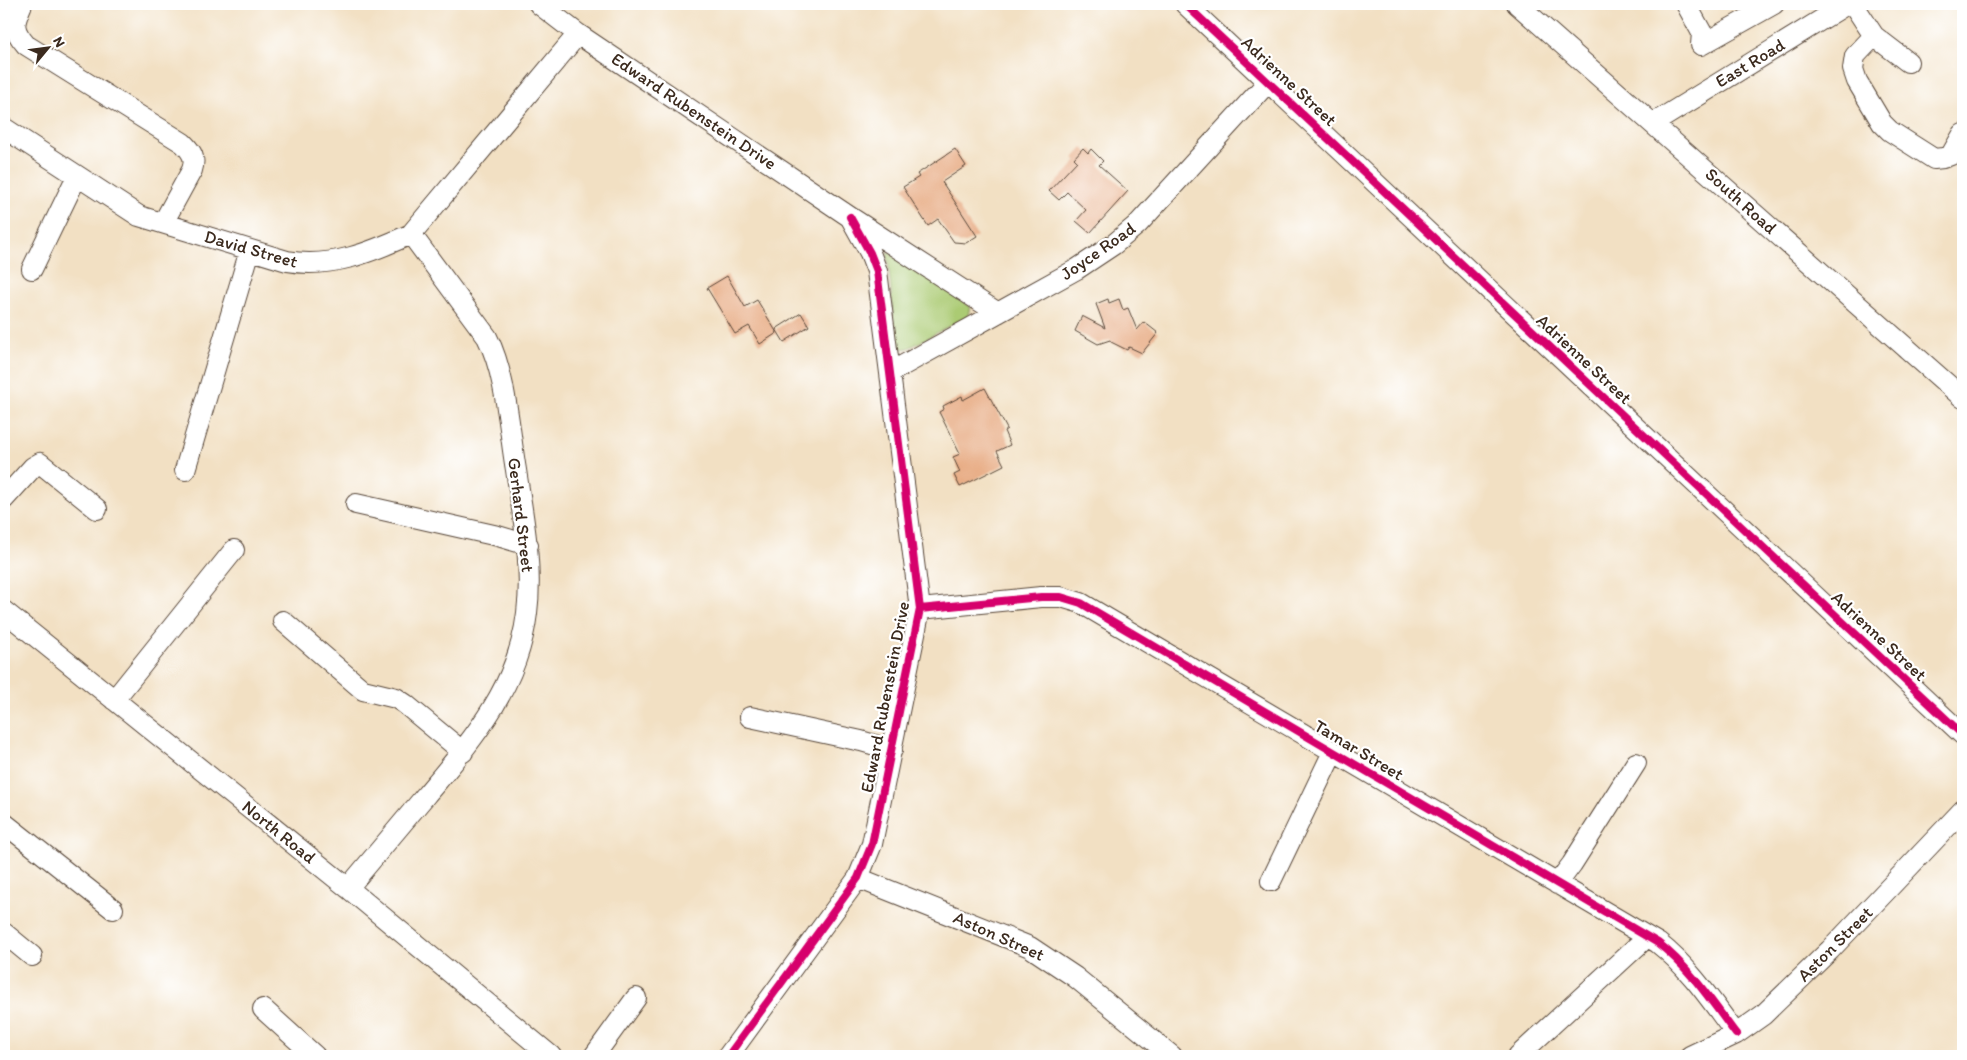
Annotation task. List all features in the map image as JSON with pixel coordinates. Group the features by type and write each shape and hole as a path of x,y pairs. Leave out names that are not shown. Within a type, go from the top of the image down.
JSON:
{"street":[{"path":"22,4 14,23 18,36 26,45 183,143 191,152 195,161 192,170 163,223"},
{"name":"Edward Rubenstein Drive","path":"539,4 578,34 850,217 998,312"},
{"name":"Adrienne Street","path":"1185,4 1963,736"},
{"name":"South Road","path":"1517,4 1654,123 1963,398"},
{"path":"1686,4 1702,33 1702,45 1774,4"},
{"name":"East Road","path":"1654,123 1847,4"},
{"path":"1853,4 1874,36 1908,62"},
{"name":"David Street","path":"4,128 139,216 287,261 303,264 323,264 380,248 410,234 578,34"},
{"path":"1874,36 1855,56 1853,69 1857,81 1882,123 1890,131 1934,159 1951,155 1963,134"},
{"name":"Joyce Road","path":"891,372 1077,269 1113,245 1138,224 1268,82"},
{"path":"32,269 78,176"},
{"name":"Edward Rubenstein Drive","path":"728,1056 858,878 872,844 920,609 877,272 870,253 850,217"},
{"name":"Gerhard Street","path":"348,888 463,752 496,705 509,679 520,645 527,614 529,583 528,546 504,396 494,350 487,337 410,234"},
{"path":"185,470 250,250"},
{"path":"4,499 33,467 40,463 97,509"},
{"path":"356,504 498,536 528,546"},
{"path":"114,700 234,550"},
{"name":"Tamar Street","path":"920,609 1041,597 1061,597 1081,603 1647,937 1675,957 1692,974 1736,1034"},
{"name":"North Road","path":"4,611 348,888 551,1056"},
{"path":"283,621 363,690 396,698 463,752"},
{"path":"750,717 861,741 892,750"},
{"path":"1271,881 1333,752"},
{"path":"1556,884 1572,864 1636,762"},
{"name":"Aston Street","path":"1690,1056 1736,1034 1763,1015 1830,950 1963,810"},
{"path":"4,822 114,909"},
{"name":"Aston Street","path":"858,878 1030,947 1075,977 1172,1056"},
{"path":"4,933 32,956"},
{"path":"1518,1056 1647,937"},
{"path":"594,1056 636,998"},
{"path":"264,1009 315,1056"}],"green space":[{"path":"887,251 970,306 968,316 909,348 900,349 896,341"}],"building":[{"path":"1083,148 1088,153 1091,149 1103,161 1099,165 1128,191 1090,233 1076,221 1086,210 1067,192 1059,200 1049,191 1077,161 1074,158"},
{"path":"955,149 966,166 942,182 977,236 966,243 954,242 938,219 928,226 903,187 919,177 917,174"},
{"path":"727,276 745,307 757,300 777,333 760,344 749,326 735,334 707,288"},
{"path":"1108,299 1109,303 1119,299 1123,310 1128,308 1137,330 1144,322 1158,333 1142,353 1129,347 1127,350 1110,340 1098,344 1075,331 1082,316 1105,328 1096,304"},
{"path":"801,313 809,326 784,342 776,329"},
{"path":"985,388 1007,429 1004,431 1010,445 997,451 1004,465 960,487 954,475 960,472 953,457 960,454 939,412 944,409 943,406 962,396 963,400"}],"cycle path":[{"path":"1185,4 1963,735"},
{"path":"728,1056 858,878 872,844 920,609 877,271 870,253 850,217"},
{"path":"920,609 1041,597 1061,597 1081,603 1658,943 1690,974 1736,1034"}]}
